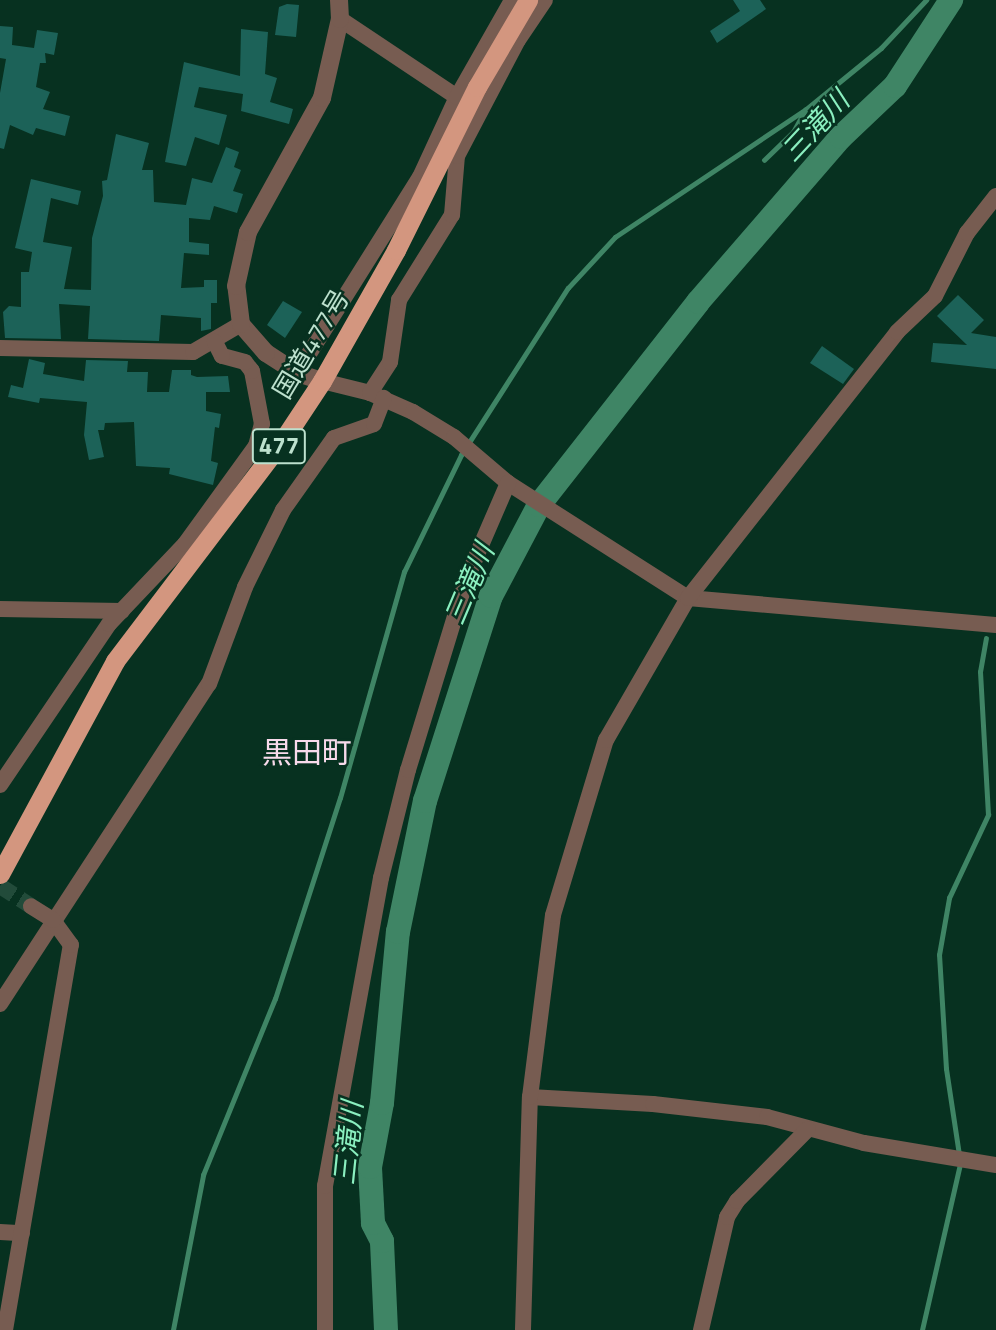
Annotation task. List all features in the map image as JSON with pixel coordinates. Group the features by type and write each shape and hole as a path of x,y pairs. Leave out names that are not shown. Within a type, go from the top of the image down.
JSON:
{"highway":[{"name":"国道477号","path":"0,874 115,661 283,440 322,381 396,250 477,87 528,0"}],"street":[{"path":"339,0 340,19 322,98 248,232 236,286 241,324 266,353 297,373 377,395 454,438 510,484 688,598 996,625"},
{"path":"297,373 420,177 457,97 512,0"},
{"path":"0,1004 209,684 245,587 283,510 334,438 374,424 377,395 390,362 399,300 452,215 457,156 518,40 545,0"},
{"path":"340,19 457,97"},
{"path":"523,1329 522,1238 530,1097 553,915 606,740 688,598 897,332 935,296 968,233 996,196"},
{"path":"0,348 168,354 193,352 215,342 241,324"},
{"path":"0,785 74,673 122,611 186,544 256,446 261,414 252,370 245,362 222,356 215,342"},
{"path":"325,1330 325,1186 381,878 408,770 466,580 510,484"},
{"path":"0,609 122,611"},
{"path":"5,1330 71,945 53,920 32,906"},
{"path":"530,1097 746,1114 808,1129 996,1165"},
{"path":"701,1330 727,1217 737,1201 808,1129"},
{"path":"0,1232 22,1233"}],"building":[{"path":"733,0 760,0 766,9 717,43 710,31 740,11"},
{"path":"287,4 299,5 296,37 275,35 279,7"},
{"path":"0,26 13,27 12,45 34,48 37,30 58,33 54,55 45,53 46,63 40,63 36,87 50,92 43,109 70,116 65,136 36,128 33,135 10,125 4,149 0,148 0,93 6,59 0,58"},
{"path":"241,29 268,32 265,74 277,78 270,102 293,109 289,124 241,111 243,94 199,87 194,107 227,115 219,145 195,137 186,166 165,162 184,62 240,76"},
{"path":"116,134 149,143 142,170 153,170 154,202 186,205 192,178 212,183 226,147 239,152 234,167 241,170 233,191 243,194 237,213 214,206 210,220 189,218 189,242 209,244 209,255 184,253 181,288 204,287 204,280 217,280 217,303 211,303 211,329 201,331 201,318 161,315 159,341 88,339 90,306 59,304 61,339 5,338 3,312 9,306 21,307 21,272 29,272 32,252 15,248 31,179 81,191 78,205 51,198 43,242 72,247 64,289 91,290 92,238 103,196 102,181 107,180"},
{"path":"958,295 984,320 971,333 996,337 996,369 931,362 933,343 967,345 937,316"},
{"path":"283,301 302,312 285,338 267,325"},
{"path":"822,346 854,369 843,384 810,363"},
{"path":"29,359 45,363 43,374 84,381 86,360 128,361 127,372 148,372 147,392 169,392 172,370 191,370 191,375 197,377 228,376 230,392 206,392 206,411 221,414 219,428 215,427 211,461 218,463 213,485 169,474 170,468 136,466 134,422 105,423 104,430 98,430 104,457 89,460 84,435 87,402 40,398 39,403 8,397 11,385 23,388"}],"waterway":[{"path":"764,160 793,132 805,110 881,48 926,0"},
{"name":"三滝川","path":"386,1330 382,1241 373,1223 370,1167 382,1103 398,932 425,801 491,596 539,505 698,302 841,137 895,86 951,0"},
{"path":"173,1330 203,1175 275,999 340,798 404,572 461,455 568,288 615,237 805,110"},
{"path":"959,1155 946,1069 939,955 949,898 988,815 980,672 986,639"},
{"path":"922,1330 960,1164"}],"tunnel":[{"path":"0,886 31,906"}],"district":[{"name":"黒田町","path":"307,752"}]}
